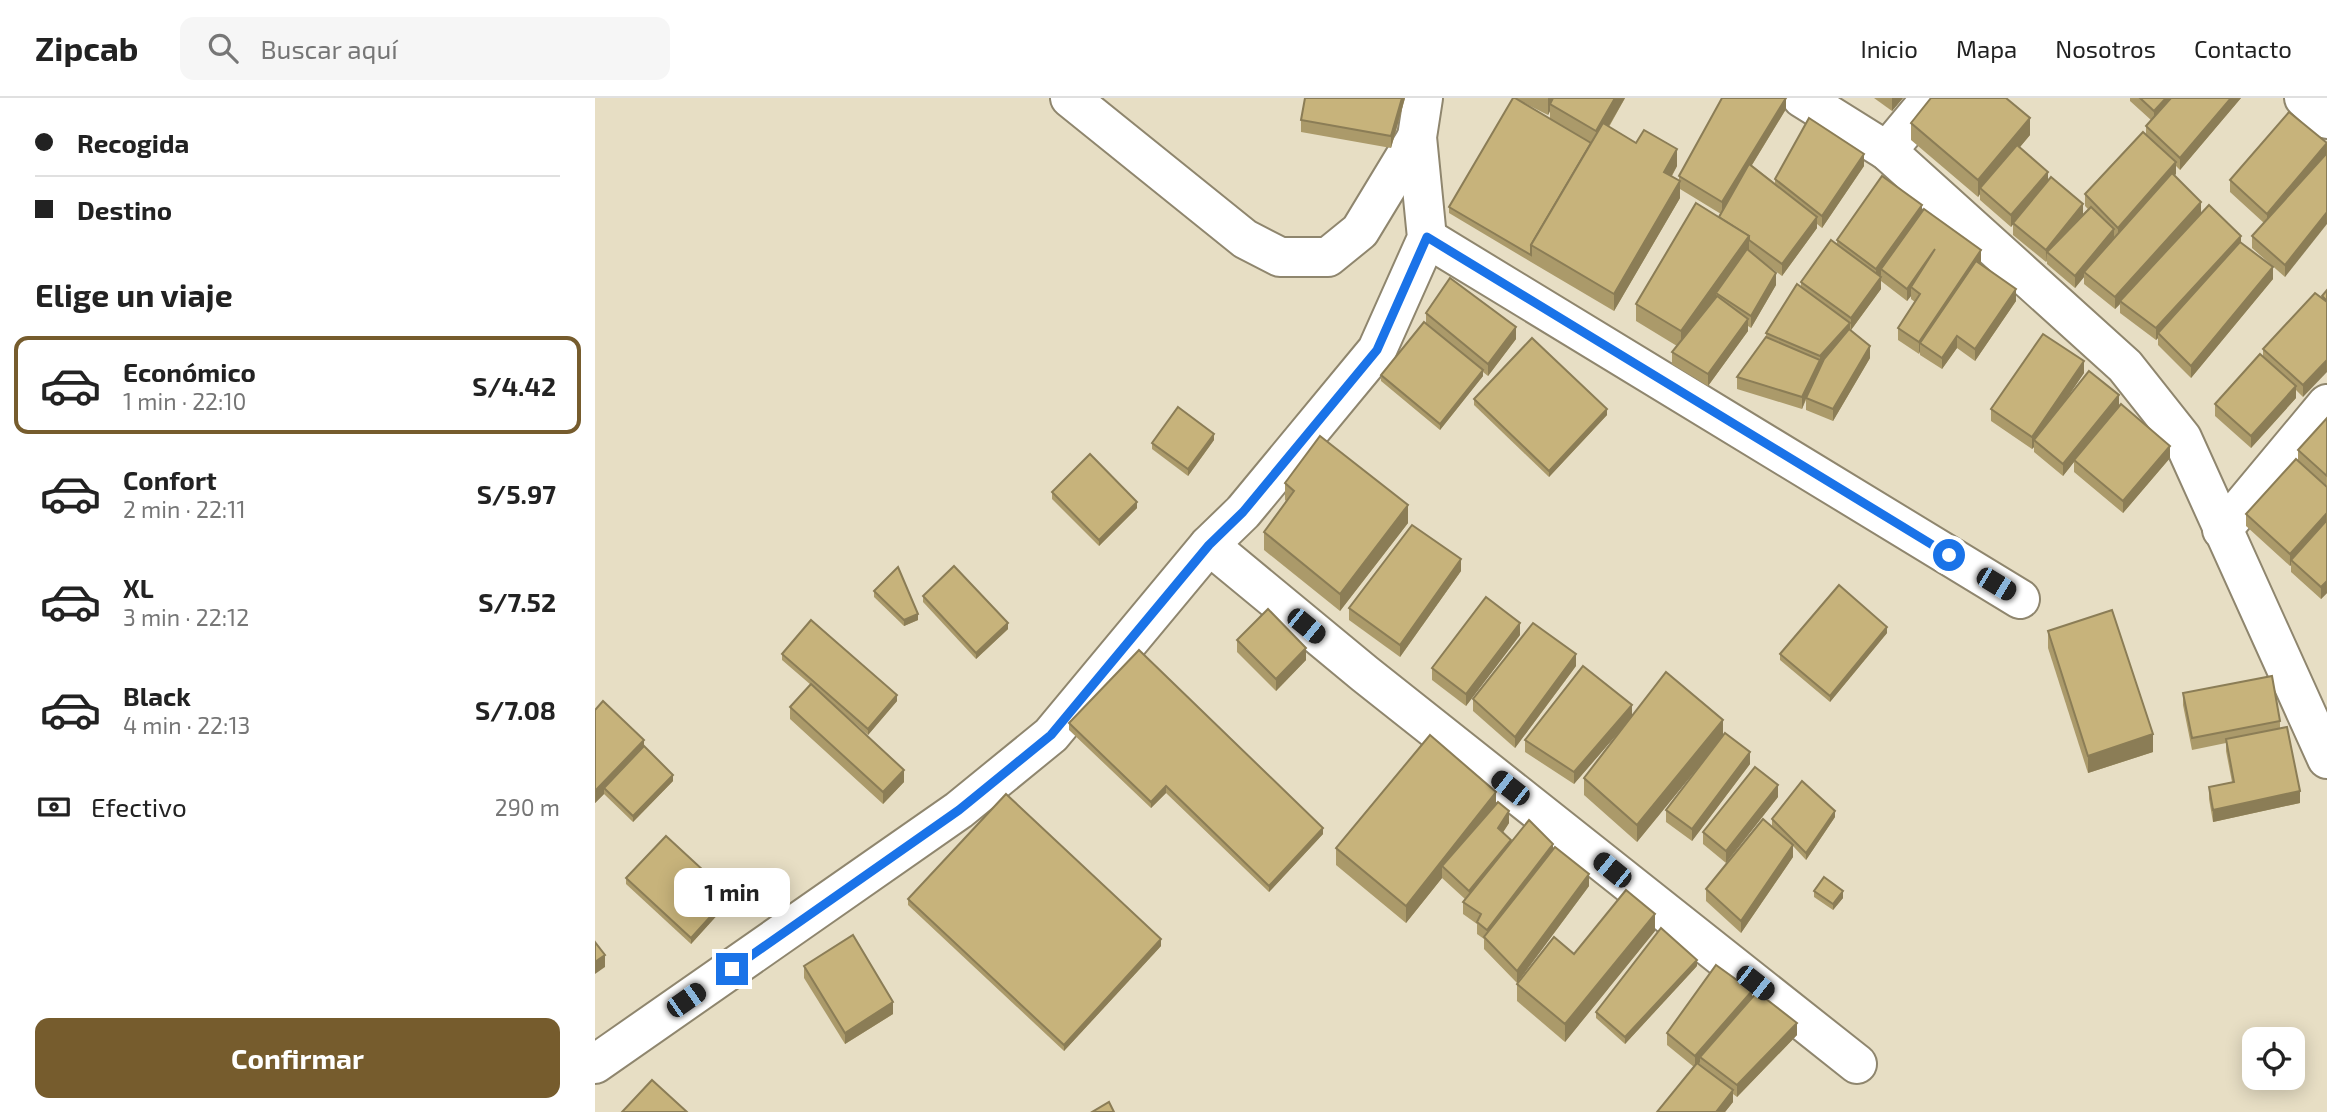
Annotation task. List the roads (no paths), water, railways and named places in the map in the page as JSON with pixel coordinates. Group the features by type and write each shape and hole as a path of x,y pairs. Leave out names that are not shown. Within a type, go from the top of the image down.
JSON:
{"street":[{"path":"1070,98 1245,239 1280,257 1328,257 1360,231 1417,137"},
{"path":"595,1064 959,810 1051,735 1209,545 1243,512 1377,350 1427,237 1417,137 1423,98"},
{"path":"1803,98 1887,151 2125,366 2182,438 2327,760"},
{"path":"1887,151 1931,98"},
{"path":"2304,98 2327,119"},
{"path":"1427,237 2020,599"},
{"path":"2223,530 2327,404"},
{"path":"1209,545 1365,674 1857,1064"}]}
